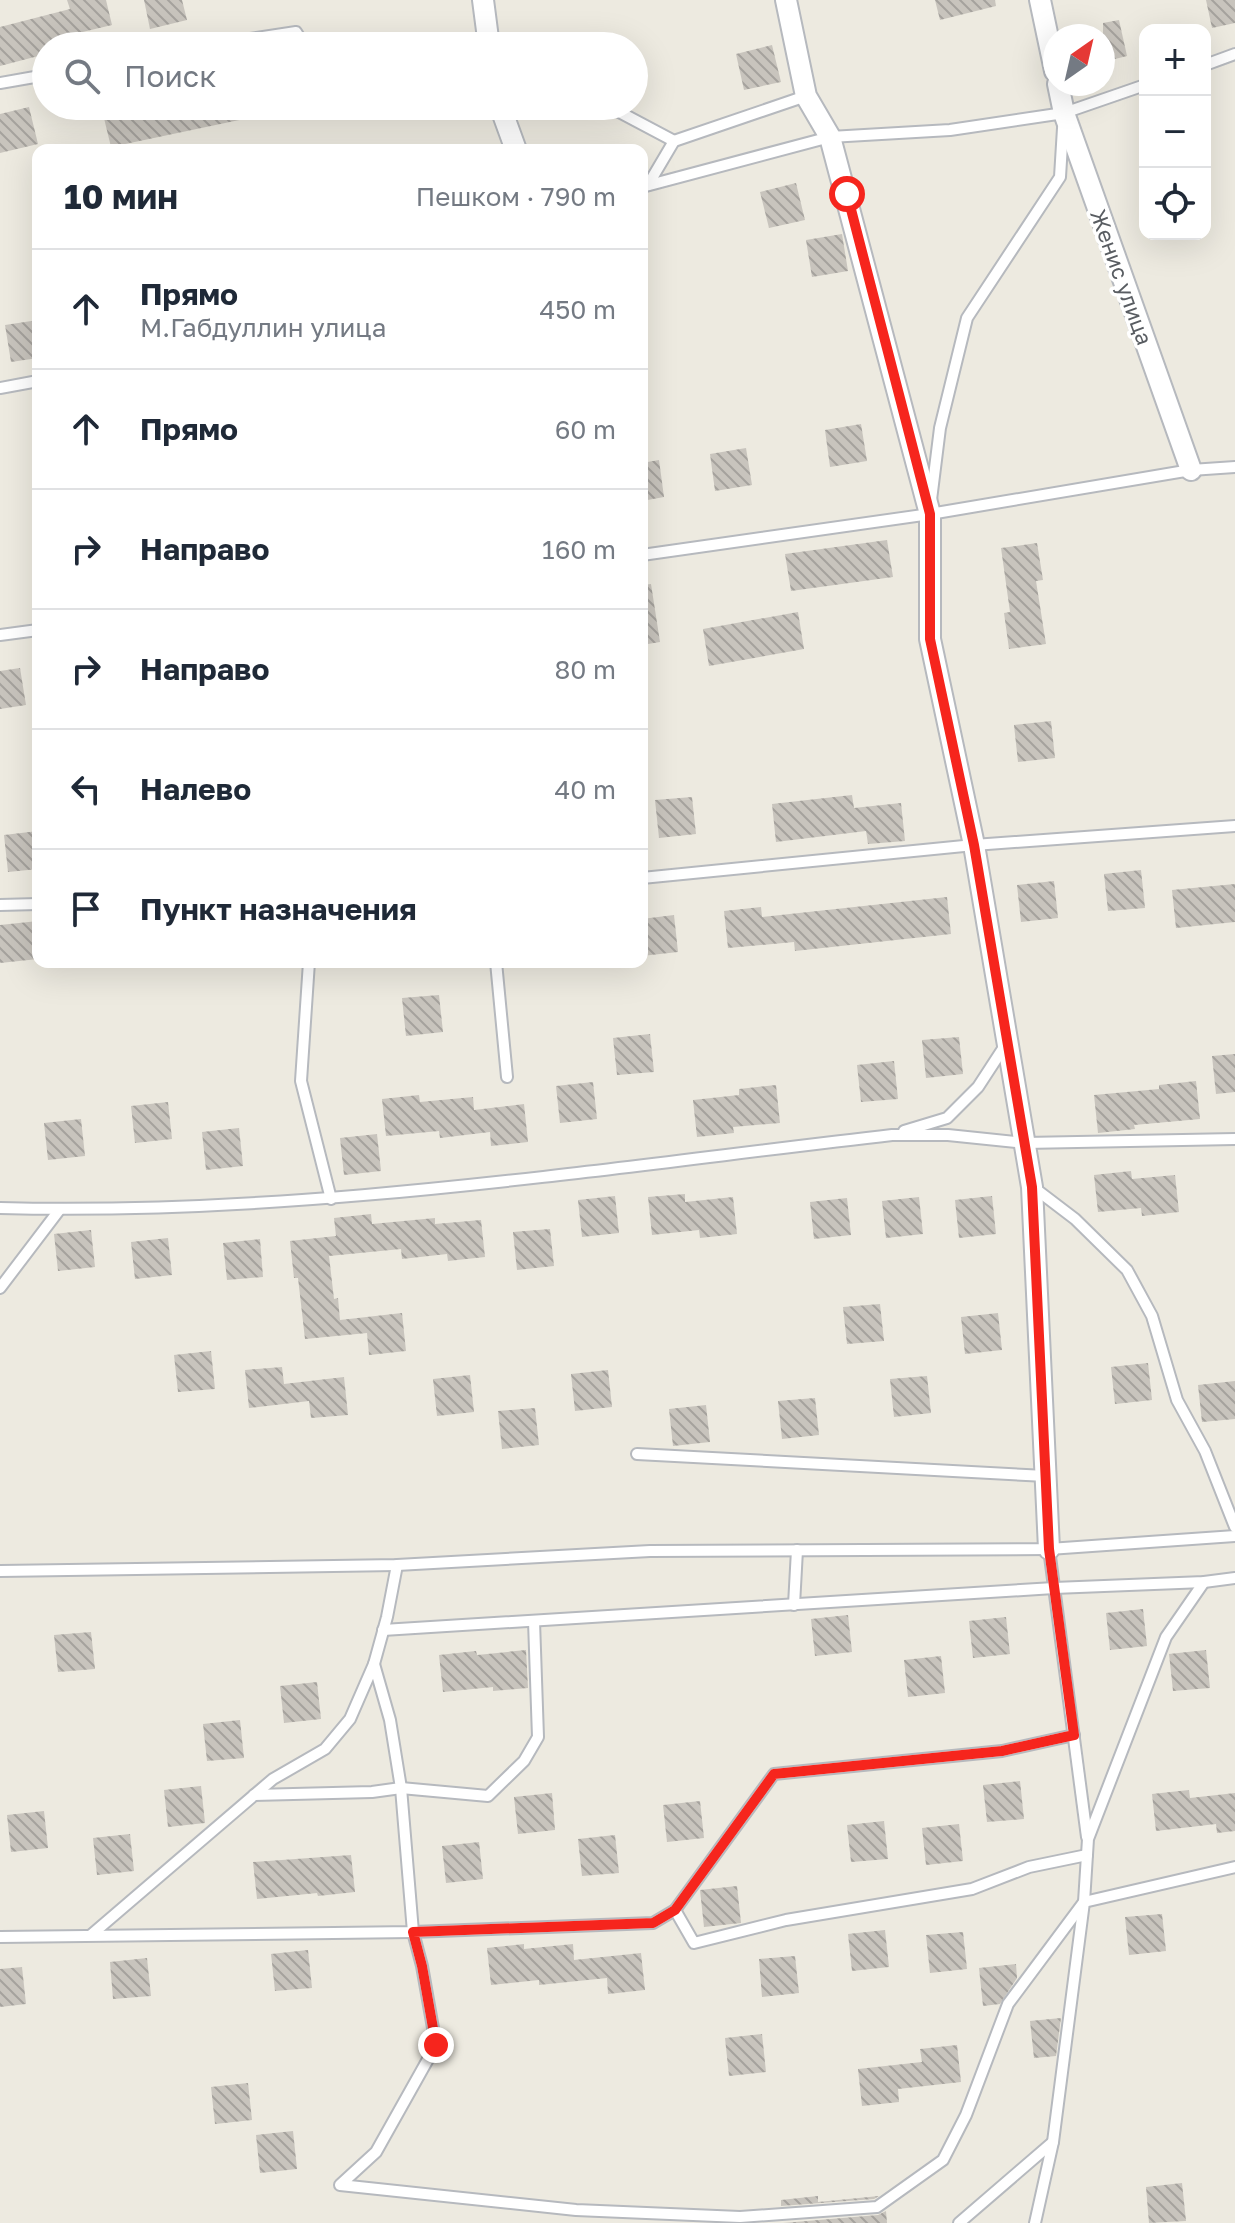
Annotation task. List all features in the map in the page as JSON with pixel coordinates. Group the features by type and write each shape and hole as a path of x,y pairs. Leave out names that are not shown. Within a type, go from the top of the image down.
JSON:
{"street":[{"path":"483,0 487,32"},
{"path":"786,0 806,96 830,137 930,514 930,639 974,845 1032,1187 1049,1549"},
{"path":"1040,0 1045,24"},
{"name":"Женис улица","path":"1060,96 1191,470"},
{"path":"505,120 514,144"}],"lane":[{"path":"1211,63 1235,54"},
{"path":"0,83 32,77"},
{"path":"648,185 830,137 950,130 1064,113 1139,87"},
{"path":"648,181 674,141 806,96"},
{"path":"930,514 940,428 967,318 1060,177 1064,113"},
{"path":"634,120 674,141"},
{"path":"0,388 32,382"},
{"path":"648,554 930,514 1191,470 1235,467"},
{"path":"0,635 32,631"},
{"path":"648,877 974,845 1235,826"},
{"path":"0,905 32,904"},
{"path":"309,968 301,1081 331,1199"},
{"path":"497,968 507,1077"},
{"path":"892,1135 947,1118 978,1087 1008,1043"},
{"path":"0,1208 60,1209 331,1199 892,1135 948,1135 1025,1143 1235,1139"},
{"path":"1032,1187 1075,1219 1127,1270 1152,1316 1177,1400 1205,1451 1235,1527"},
{"path":"0,1288 60,1209"},
{"path":"637,1454 1046,1476"},
{"path":"0,1571 397,1565 650,1551 1049,1549 1235,1536"},
{"path":"1035,2223 1053,2142 1084,1902 1088,1839 1049,1549"},
{"path":"794,1605 797,1550"},
{"path":"91,1935 273,1779 325,1749 350,1719 374,1664 397,1565"},
{"path":"383,1630 1235,1578"},
{"path":"1088,1839 1166,1637 1204,1582"},
{"path":"254,1795 372,1792 401,1788 488,1796 524,1761 538,1737 534,1621"},
{"path":"374,1664 390,1720 401,1788 413,1932 436,2045 376,2152 340,2185 576,2210 740,2217 877,2207 943,2160 966,2115 1008,2004 1084,1902 1235,1867"},
{"path":"0,1937 413,1932 653,1923 675,1910 774,1774 1002,1751 1074,1735"},
{"path":"675,1910 694,1943 786,1920 972,1889 1029,1867 1087,1855"},
{"path":"959,2223 1053,2142"}],"building":[{"path":"67,0 106,0 112,25 82,32 32,32 32,58 0,66 0,27 70,9"},
{"path":"144,0 182,0 187,20 150,29"},
{"path":"935,0 995,0 996,6 940,20"},
{"path":"1206,0 1235,0 1235,23 1212,28"},
{"path":"1119,20 1127,56 1115,59 1115,24 1103,23"},
{"path":"772,45 781,82 744,90 736,54"},
{"path":"29,107 38,144 0,153 0,114"},
{"path":"104,120 239,120 125,144 110,144"},
{"path":"796,183 805,220 769,228 760,192"},
{"path":"842,234 848,271 812,277 806,240"},
{"path":"32,321 32,359 11,362 5,325"},
{"path":"861,424 867,461 830,467 825,430"},
{"path":"746,448 752,485 715,491 710,454"},
{"path":"659,460 664,497 648,500 648,462"},
{"path":"887,540 893,577 791,591 785,554"},
{"path":"1037,543 1043,580 1036,581 1046,644 1009,649 1004,613 1010,612 1001,548"},
{"path":"648,584 651,584 660,642 648,644"},
{"path":"798,612 804,649 709,666 703,629"},
{"path":"20,668 26,705 0,709 0,671"},
{"path":"1051,721 1055,758 1018,762 1014,725"},
{"path":"852,795 854,808 901,803 905,841 868,844 866,831 776,842 772,804"},
{"path":"692,797 696,834 659,838 655,800"},
{"path":"32,832 32,870 8,872 4,835"},
{"path":"1141,870 1145,908 1108,911 1104,874"},
{"path":"1054,881 1058,918 1021,922 1017,885"},
{"path":"1235,884 1235,922 1176,928 1172,890"},
{"path":"947,897 951,934 795,951 794,942 728,948 724,911 761,907 762,917"},
{"path":"674,915 678,952 648,955 648,918"},
{"path":"32,922 32,960 0,963 0,925"},
{"path":"439,995 443,1032 406,1036 402,998"},
{"path":"650,1034 654,1072 617,1075 613,1038"},
{"path":"959,1037 963,1074 926,1078 922,1040"},
{"path":"1235,1054 1235,1092 1216,1094 1212,1056"},
{"path":"894,1061 898,1099 861,1102 857,1065"},
{"path":"1196,1081 1200,1119 1134,1125 1135,1129 1098,1133 1094,1095 1159,1089 1159,1085"},
{"path":"593,1082 597,1119 560,1123 556,1086"},
{"path":"776,1085 780,1123 733,1127 734,1133 697,1137 693,1100 739,1095 739,1089"},
{"path":"419,1095 420,1102 473,1097 474,1110 524,1104 528,1142 491,1146 490,1132 440,1138 439,1131 386,1136 382,1099"},
{"path":"168,1102 172,1139 135,1143 131,1106"},
{"path":"81,1119 85,1156 48,1160 44,1123"},
{"path":"239,1128 243,1166 206,1170 202,1132"},
{"path":"377,1134 381,1171 344,1175 340,1138"},
{"path":"1131,1171 1132,1179 1175,1175 1179,1212 1142,1216 1141,1208 1098,1212 1094,1175"},
{"path":"685,1194 685,1202 733,1197 737,1234 700,1238 699,1230 652,1235 648,1197"},
{"path":"615,1196 619,1233 582,1237 578,1200"},
{"path":"992,1196 996,1234 959,1238 955,1200"},
{"path":"919,1197 923,1234 886,1238 882,1201"},
{"path":"847,1198 851,1235 814,1239 810,1202"},
{"path":"371,1214 372,1224 435,1218 435,1224 481,1220 485,1257 448,1261 447,1254 402,1259 401,1249 329,1256 340,1320 402,1313 406,1351 369,1355 367,1333 305,1339 290,1241 336,1236 334,1218"},
{"path":"550,1229 554,1266 517,1270 513,1232"},
{"path":"91,1230 95,1267 58,1271 54,1234"},
{"path":"168,1238 172,1275 135,1279 131,1242"},
{"path":"260,1239 263,1277 227,1280 223,1243"},
{"path":"880,1304 884,1341 847,1344 843,1307"},
{"path":"998,1313 1002,1350 965,1354 961,1317"},
{"path":"211,1351 215,1389 178,1392 174,1355"},
{"path":"1148,1363 1152,1400 1115,1404 1111,1367"},
{"path":"282,1367 284,1384 344,1377 348,1415 311,1418 309,1401 249,1408 245,1370"},
{"path":"608,1370 612,1407 575,1411 571,1374"},
{"path":"470,1375 474,1412 437,1416 433,1379"},
{"path":"927,1376 931,1413 894,1417 890,1379"},
{"path":"1235,1381 1235,1419 1202,1422 1198,1385"},
{"path":"815,1398 819,1435 782,1439 778,1401"},
{"path":"706,1405 710,1442 673,1446 669,1409"},
{"path":"535,1408 539,1445 502,1449 498,1411"},
{"path":"1143,1609 1147,1646 1110,1650 1106,1613"},
{"path":"848,1615 852,1652 815,1656 811,1619"},
{"path":"1006,1617 1010,1654 973,1658 969,1621"},
{"path":"91,1632 95,1669 58,1672 54,1635"},
{"path":"526,1650 528,1688 493,1691 493,1687 443,1692 439,1655"},
{"path":"1206,1650 1210,1688 1173,1691 1169,1654"},
{"path":"941,1656 945,1693 908,1697 904,1660"},
{"path":"317,1682 321,1719 284,1723 280,1686"},
{"path":"240,1720 244,1758 207,1761 203,1724"},
{"path":"1020,1781 1024,1819 987,1822 983,1785"},
{"path":"201,1786 205,1823 168,1827 164,1790"},
{"path":"1189,1790 1190,1798 1235,1793 1235,1831 1217,1833 1216,1824 1156,1831 1152,1794"},
{"path":"552,1793 555,1830 518,1834 514,1797"},
{"path":"700,1801 704,1838 667,1842 663,1805"},
{"path":"44,1811 48,1848 11,1852 7,1815"},
{"path":"884,1821 888,1859 851,1862 847,1825"},
{"path":"959,1824 963,1861 926,1865 922,1828"},
{"path":"130,1834 134,1871 97,1875 93,1838"},
{"path":"615,1835 619,1873 582,1876 578,1839"},
{"path":"479,1842 483,1879 446,1883 442,1846"},
{"path":"351,1855 355,1892 257,1899 253,1862"},
{"path":"737,1886 741,1923 704,1927 700,1890"},
{"path":"1162,1914 1166,1951 1129,1955 1125,1917"},
{"path":"885,1930 889,1967 852,1971 848,1934"},
{"path":"963,1932 967,1969 930,1973 926,1935"},
{"path":"524,1944 524,1949 573,1944 574,1960 641,1953 645,1990 608,1994 607,1978 539,1985 539,1980 491,1985 487,1948"},
{"path":"308,1950 312,1988 275,1991 271,1954"},
{"path":"795,1956 799,1993 762,1997 759,1959"},
{"path":"147,1958 151,1996 113,1999 110,1962"},
{"path":"1016,1964 1017,1978 1000,2004 983,2006 979,1968"},
{"path":"22,1967 26,2004 0,2007 0,1969"},
{"path":"1061,2018 1056,2056 1034,2058 1030,2021"},
{"path":"762,2034 766,2072 729,2076 725,2038"},
{"path":"957,2045 961,2082 898,2089 899,2102 862,2106 858,2069 922,2062 920,2049"},
{"path":"248,2083 252,2120 215,2124 211,2087"},
{"path":"293,2131 297,2169 260,2173 256,2135"},
{"path":"1182,2183 1186,2221 1149,2223 1146,2187"},
{"path":"818,2196 818,2202 879,2196 874,2199 781,2206 781,2200"},
{"path":"886,2211 887,2223 783,2223 878,2215"}],"route":[{"path":"436,2045 413,1932 653,1923 675,1910 774,1774 1002,1751 1074,1735 1049,1549 1032,1187 974,845 930,639 930,514 847,194"}]}
